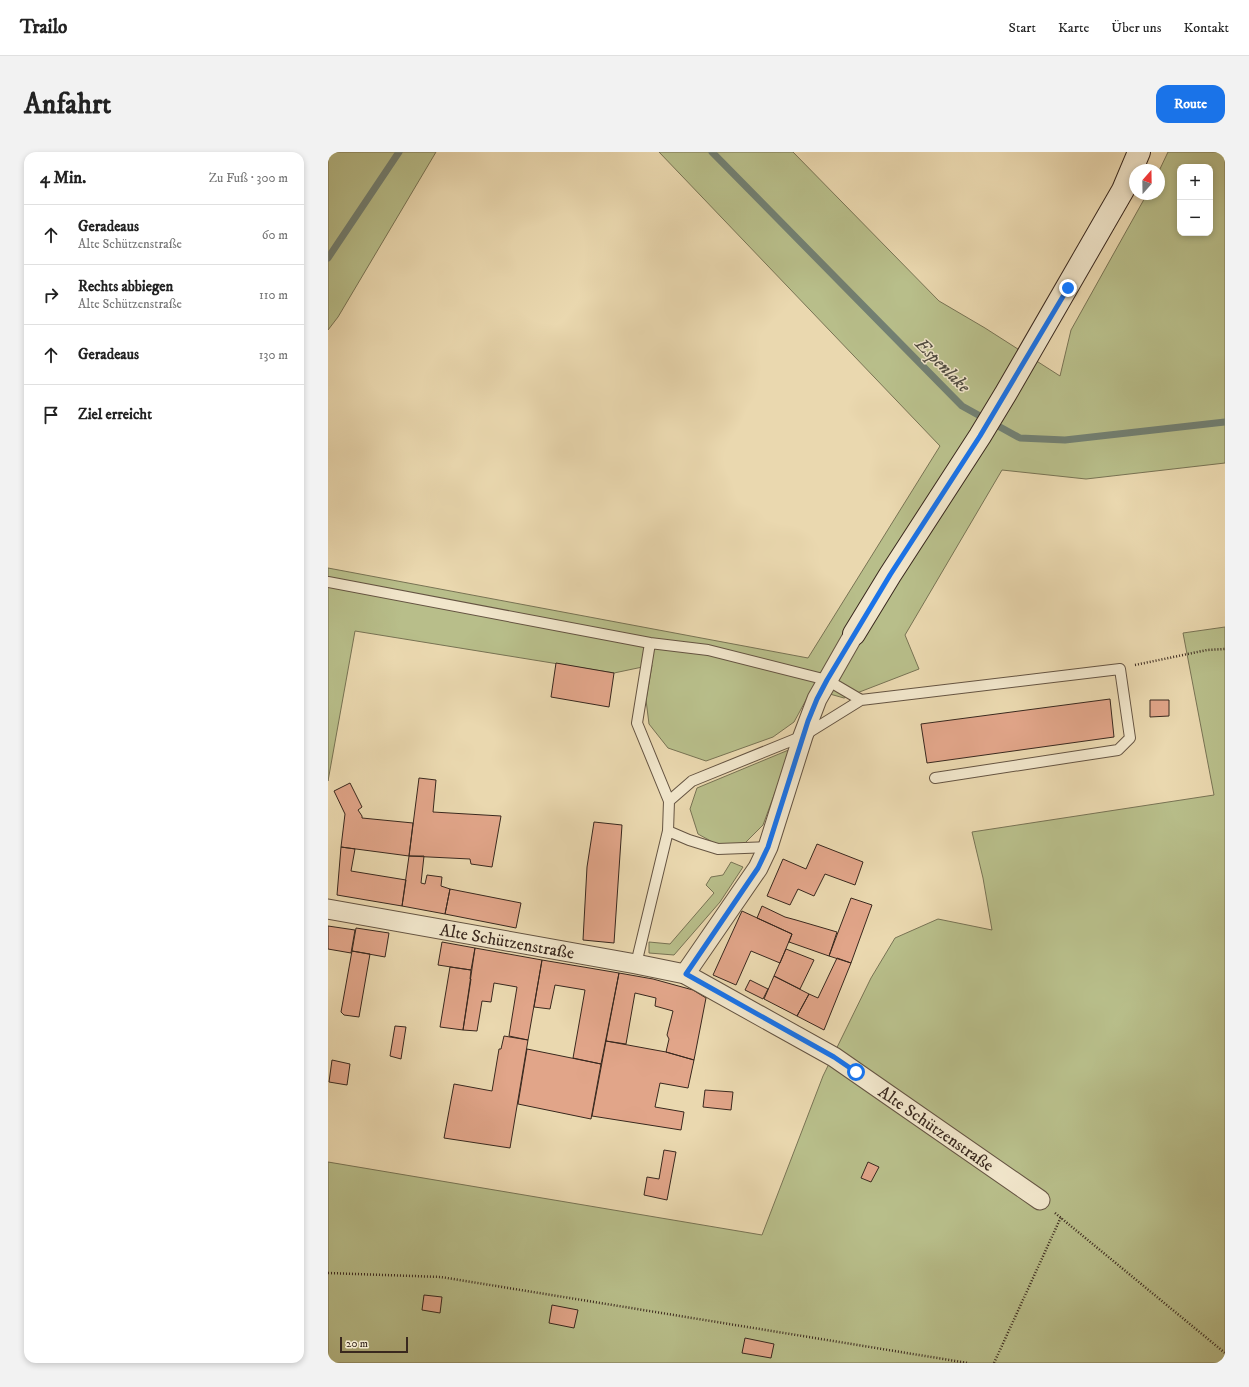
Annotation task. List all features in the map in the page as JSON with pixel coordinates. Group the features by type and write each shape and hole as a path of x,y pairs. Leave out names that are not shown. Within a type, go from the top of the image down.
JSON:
{"street":[{"path":"686,974 758,868 768,847 805,729 817,699 827,680 890,575 1006,394 1119,197 1139,152"},
{"name":"Alte Schützenstraße","path":"328,909 686,974 834,1057 1040,1200"}],"lane":[{"path":"328,582 650,643 708,650 827,680 861,700"},
{"path":"636,964 668,831 669,801 637,722 650,643"},
{"path":"669,801 692,781 805,729 861,700 1120,668 1130,738 1118,750 934,778"},
{"path":"668,831 689,840 718,849 768,847"}],"path":[{"path":"1120,668 1207,650 1225,649"},
{"path":"1040,1200 1225,1353"},
{"path":"994,1363 1060,1217"},
{"path":"328,1273 441,1278 968,1363"}],"green space":[{"path":"328,152 436,152 338,317 328,330"},
{"path":"659,152 793,152 939,301 985,328 1060,376 1071,330 1144,200 1165,200 1165,164 1162,164 1168,152 1225,152 1225,463 1086,479 1002,470 905,635 919,669 844,698 812,689 794,722 773,737 706,761 668,748 649,724 646,700 652,665 614,673 355,631 328,781 328,568 808,658 940,446"},
{"path":"1225,627 1225,1363 328,1363 328,1162 762,1235 823,1076 871,978 895,938 938,919 992,930 983,878 972,832 1214,795 1183,633"},
{"path":"791,749 763,825 743,845 718,845 698,834 690,809 697,788"},
{"path":"731,862 743,867 720,902 674,955 649,953 649,942 670,944 714,893 706,885 711,877 723,875"}],"building":[{"path":"556,663 614,673 609,707 551,697"},
{"path":"1110,699 1114,737 927,763 921,724"},
{"path":"1150,700 1169,700 1169,716 1150,717"},
{"path":"419,778 436,780 433,812 501,816 492,867 471,864 470,859 409,856"},
{"path":"350,783 362,807 358,810 362,818 413,823 409,856 341,847 345,814 334,791"},
{"path":"594,822 622,825 614,943 583,940 587,867"},
{"path":"817,844 863,862 855,885 825,874 814,896 798,889 790,905 767,896 783,859 806,869"},
{"path":"341,847 355,849 351,871 406,880 402,906 337,895"},
{"path":"409,856 424,856 421,883 425,884 427,875 442,877 441,886 450,889 445,914 402,906"},
{"path":"450,889 521,903 516,928 445,914"},
{"path":"851,898 872,905 851,963 829,956"},
{"path":"762,906 785,917 837,932 829,956 789,942 792,934 757,918"},
{"path":"742,911 792,934 780,963 751,951 736,985 713,975"},
{"path":"328,926 355,930 351,953 328,949"},
{"path":"356,928 389,933 385,957 352,951"},
{"path":"442,942 475,948 471,970 438,965"},
{"path":"475,948 542,960 528,1040 509,1036 517,987 494,983 491,1002 482,1001 477,1031 463,1030"},
{"path":"786,949 814,960 800,989 774,976"},
{"path":"352,951 370,954 359,1017 344,1015 341,1012"},
{"path":"837,958 851,963 824,1030 797,1016 809,994 818,998"},
{"path":"542,960 619,973 601,1064 573,1058 585,990 555,985 550,1009 534,1007"},
{"path":"450,967 471,970 463,1030 440,1027"},
{"path":"619,973 653,979 693,990 706,998 694,1060 666,1052 669,1039 667,1035 673,1011 655,1006 656,998 635,993 626,1044 606,1041"},
{"path":"774,976 809,994 797,1016 764,999"},
{"path":"750,980 768,989 763,999 745,990"},
{"path":"395,1026 406,1027 401,1059 390,1056"},
{"path":"504,1036 528,1040 510,1148 444,1138 454,1084 492,1091 499,1049 501,1049"},
{"path":"606,1041 666,1052 694,1060 688,1088 660,1083 655,1107 684,1112 681,1130 592,1116"},
{"path":"527,1049 601,1064 591,1119 518,1104"},
{"path":"332,1060 350,1064 347,1085 329,1082"},
{"path":"705,1090 733,1092 731,1110 703,1107"},
{"path":"664,1150 676,1152 667,1200 644,1195 647,1177 659,1179"},
{"path":"868,1162 879,1167 871,1182 861,1178"},
{"path":"424,1295 442,1297 440,1313 422,1310"},
{"path":"552,1305 578,1310 574,1328 549,1323"},
{"path":"745,1338 774,1344 771,1358 742,1353"}],"waterway":[{"name":"Espenlake","path":"328,258 399,152"},
{"name":"Espenlake","path":"712,152 962,406 1020,438 1065,440 1225,422"}],"route":[{"path":"856,1072 834,1057 686,974 758,868 768,847 808,721 827,680 858,626 1006,394 1068,288"}]}
